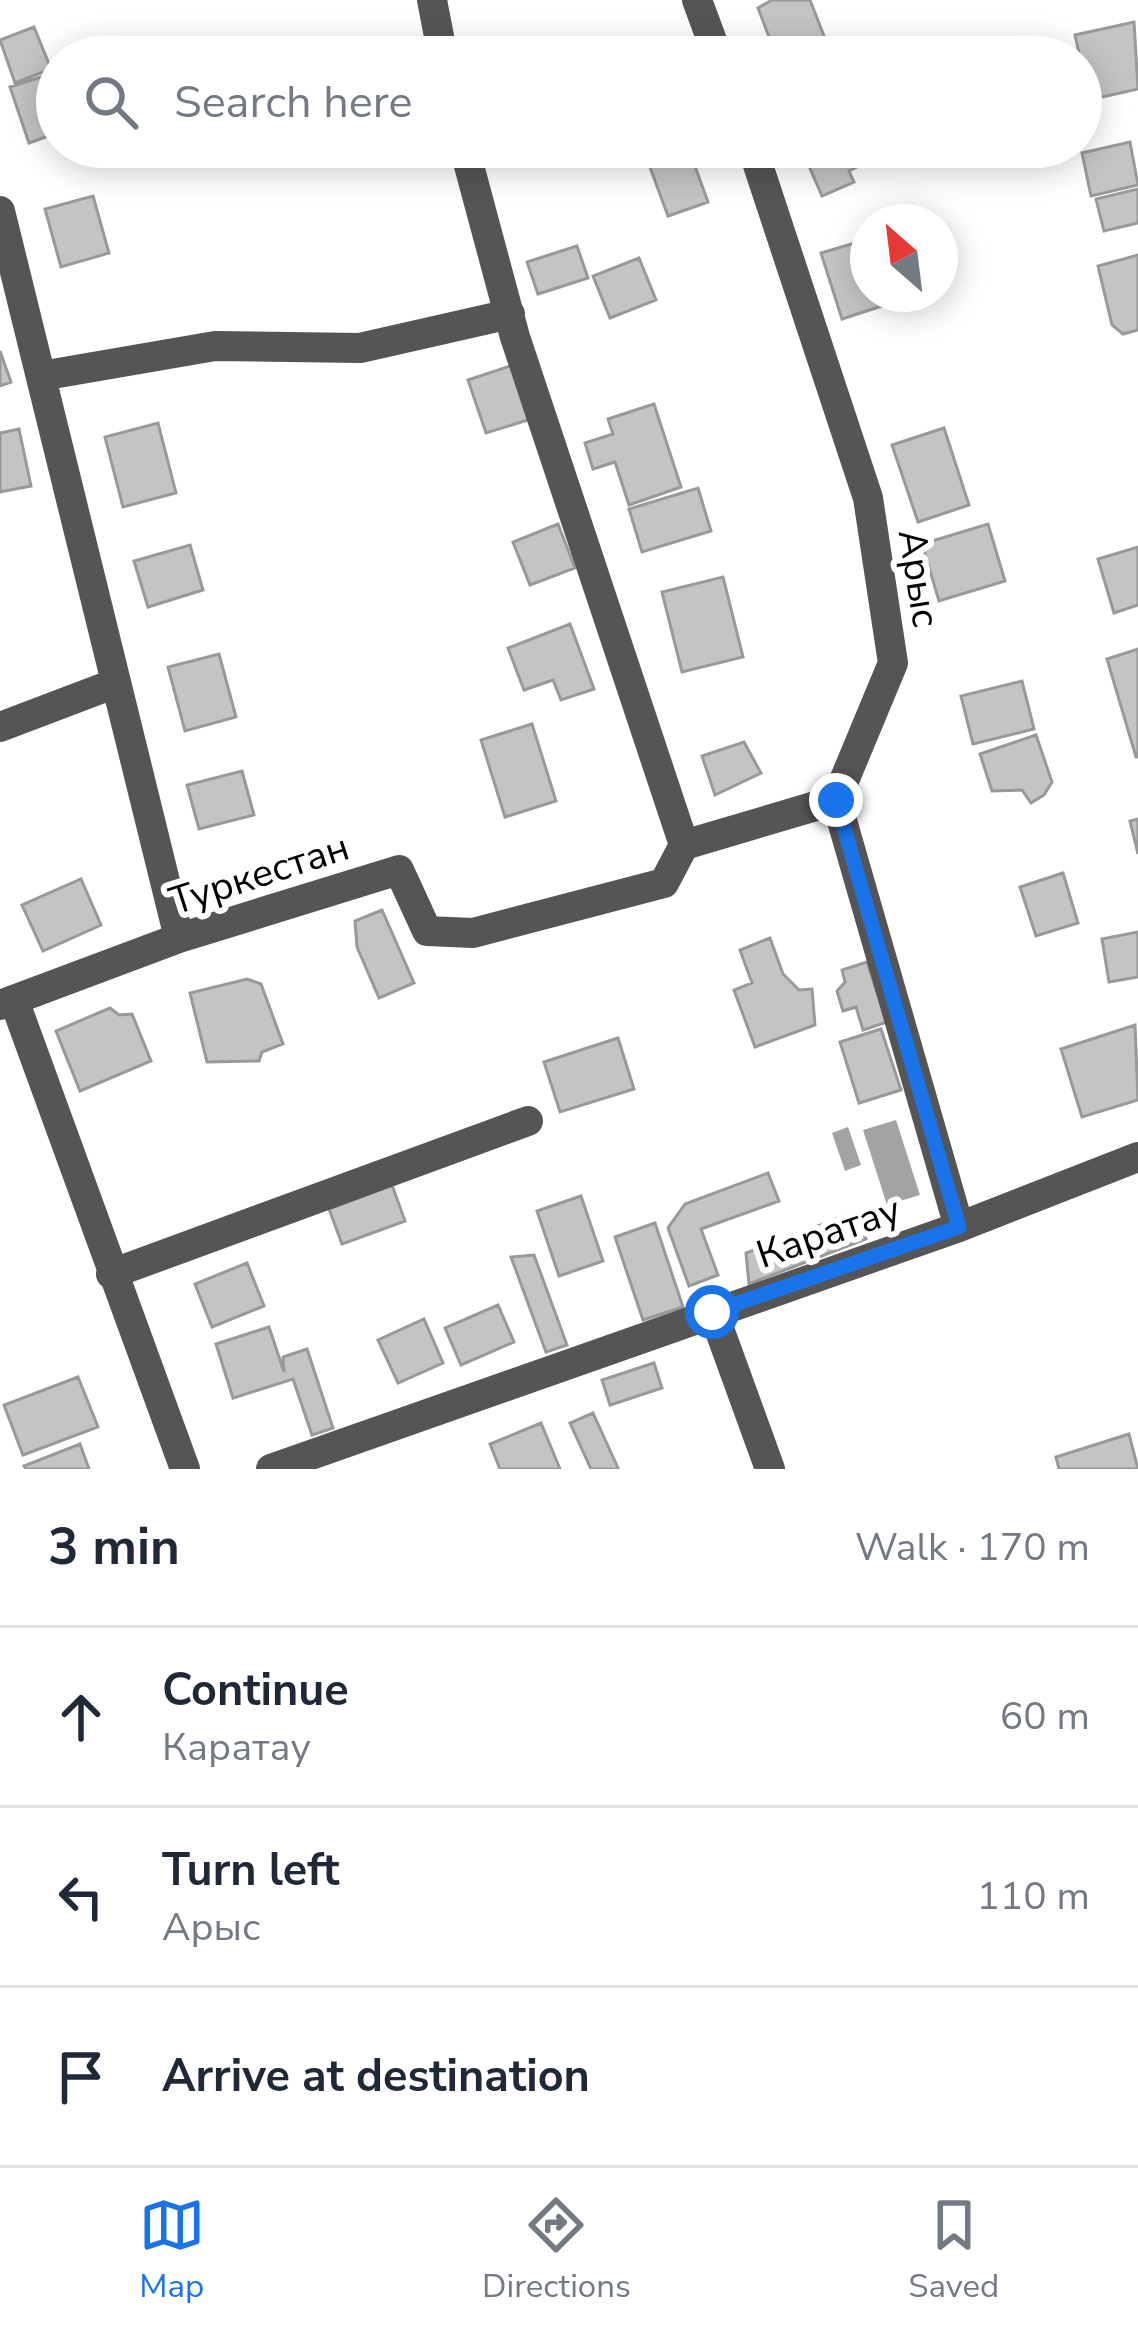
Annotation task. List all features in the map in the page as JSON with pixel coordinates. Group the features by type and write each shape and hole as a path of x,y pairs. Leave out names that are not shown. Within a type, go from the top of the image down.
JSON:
{"street":[{"path":"432,0 439,36"},
{"path":"697,0 710,36"},
{"path":"470,168 510,314 684,845 836,800 959,1227"},
{"name":"Арыс","path":"759,168 868,498 893,663 836,800"},
{"path":"0,211 179,938"},
{"path":"40,376 215,346 361,348 510,314"},
{"path":"0,727 116,683"},
{"name":"Туркестан","path":"7,1003 179,938 399,870 428,931 473,933 664,883 684,845"},
{"path":"7,1003 185,1469"},
{"path":"111,1274 528,1121"},
{"name":"Каратау","path":"271,1469 959,1227 1138,1157"},
{"path":"712,1312 770,1469"}],"shaded area":[{"path":"896,1120 920,1195 887,1205 863,1130"},
{"path":"848,1127 861,1165 845,1171 832,1133"}],"building":[{"path":"772,0 810,0 824,36 769,36 758,8"},
{"path":"1134,22 1138,89 1102,97 1102,36 1075,35"},
{"path":"34,27 36,75 15,83 0,40"},
{"path":"36,79 36,140 29,143 10,87"},
{"path":"1130,142 1138,185 1091,196 1085,168 1102,168 1102,148"},
{"path":"650,168 696,168 708,202 668,216"},
{"path":"810,168 855,168 849,171 854,182 822,196"},
{"path":"1138,189 1138,223 1104,231 1096,199"},
{"path":"93,196 109,253 61,267 45,209"},
{"path":"850,244 850,312 863,312 842,319 821,253"},
{"path":"577,246 588,278 538,294 527,262"},
{"path":"1138,255 1138,330 1123,334 1112,325 1098,266"},
{"path":"639,258 656,300 610,318 593,276"},
{"path":"0,351 11,382 0,386"},
{"path":"513,365 531,419 486,433 468,380"},
{"path":"654,404 681,487 629,505 615,462 593,469 585,443 613,434 608,419"},
{"path":"158,423 176,493 123,507 105,437"},
{"path":"944,428 969,505 918,522 892,445"},
{"path":"19,429 31,486 0,492 0,433"},
{"path":"698,488 711,531 642,552 629,509"},
{"path":"558,524 575,568 530,585 513,542"},
{"path":"988,524 1005,581 939,601 922,544"},
{"path":"190,545 203,590 148,607 134,561"},
{"path":"1138,547 1138,605 1114,613 1098,559"},
{"path":"723,577 743,657 682,672 662,592"},
{"path":"570,624 594,689 561,700 553,680 524,690 508,648"},
{"path":"1138,649 1138,757 1136,757 1107,659"},
{"path":"219,654 236,717 185,731 168,667"},
{"path":"1022,681 1034,729 973,744 961,696"},
{"path":"532,724 556,801 505,817 481,740"},
{"path":"1036,735 1052,782 1044,795 1031,803 1022,790 992,791 980,754"},
{"path":"744,742 761,773 715,795 702,756"},
{"path":"242,771 254,815 199,829 187,785"},
{"path":"1138,819 1138,854 1130,821"},
{"path":"1063,873 1078,923 1036,936 1020,887"},
{"path":"81,879 101,925 43,951 22,905"},
{"path":"382,910 414,983 379,998 357,947 355,921"},
{"path":"1138,932 1138,977 1109,982 1102,939"},
{"path":"770,938 783,974 799,990 812,989 815,1025 755,1047 734,990 752,983 740,950"},
{"path":"867,962 887,1022 863,1030 856,1007 843,1011 837,991 845,982 842,970"},
{"path":"247,979 261,984 283,1044 262,1052 259,1061 207,1062 190,993"},
{"path":"110,1008 119,1015 132,1014 151,1061 80,1091 56,1031"},
{"path":"1135,1025 1138,1100 1082,1117 1061,1049"},
{"path":"881,1029 901,1090 859,1103 840,1042"},
{"path":"618,1038 634,1089 560,1112 544,1062"},
{"path":"768,1173 779,1201 701,1229 718,1275 689,1286 668,1228 685,1204"},
{"path":"392,1185 405,1221 342,1244 329,1209"},
{"path":"581,1196 603,1261 559,1276 537,1211"},
{"path":"855,1212 866,1239 749,1284 746,1253"},
{"path":"655,1223 683,1307 643,1320 615,1237"},
{"path":"534,1255 567,1345 546,1352 511,1257"},
{"path":"247,1263 264,1306 212,1327 195,1284"},
{"path":"498,1305 514,1342 461,1365 445,1328"},
{"path":"424,1319 443,1363 398,1383 378,1340"},
{"path":"269,1327 284,1372 283,1357 307,1349 333,1428 312,1435 293,1379 233,1398 216,1344"},
{"path":"654,1363 662,1388 610,1405 602,1380"},
{"path":"78,1377 98,1427 23,1455 4,1405"},
{"path":"593,1413 618,1468 591,1469 570,1423"},
{"path":"541,1423 560,1469 500,1469 490,1444"},
{"path":"1129,1434 1138,1469 1059,1469 1056,1457"},
{"path":"80,1444 89,1469 24,1466"}],"route":[{"path":"712,1312 959,1227 836,800"}]}
